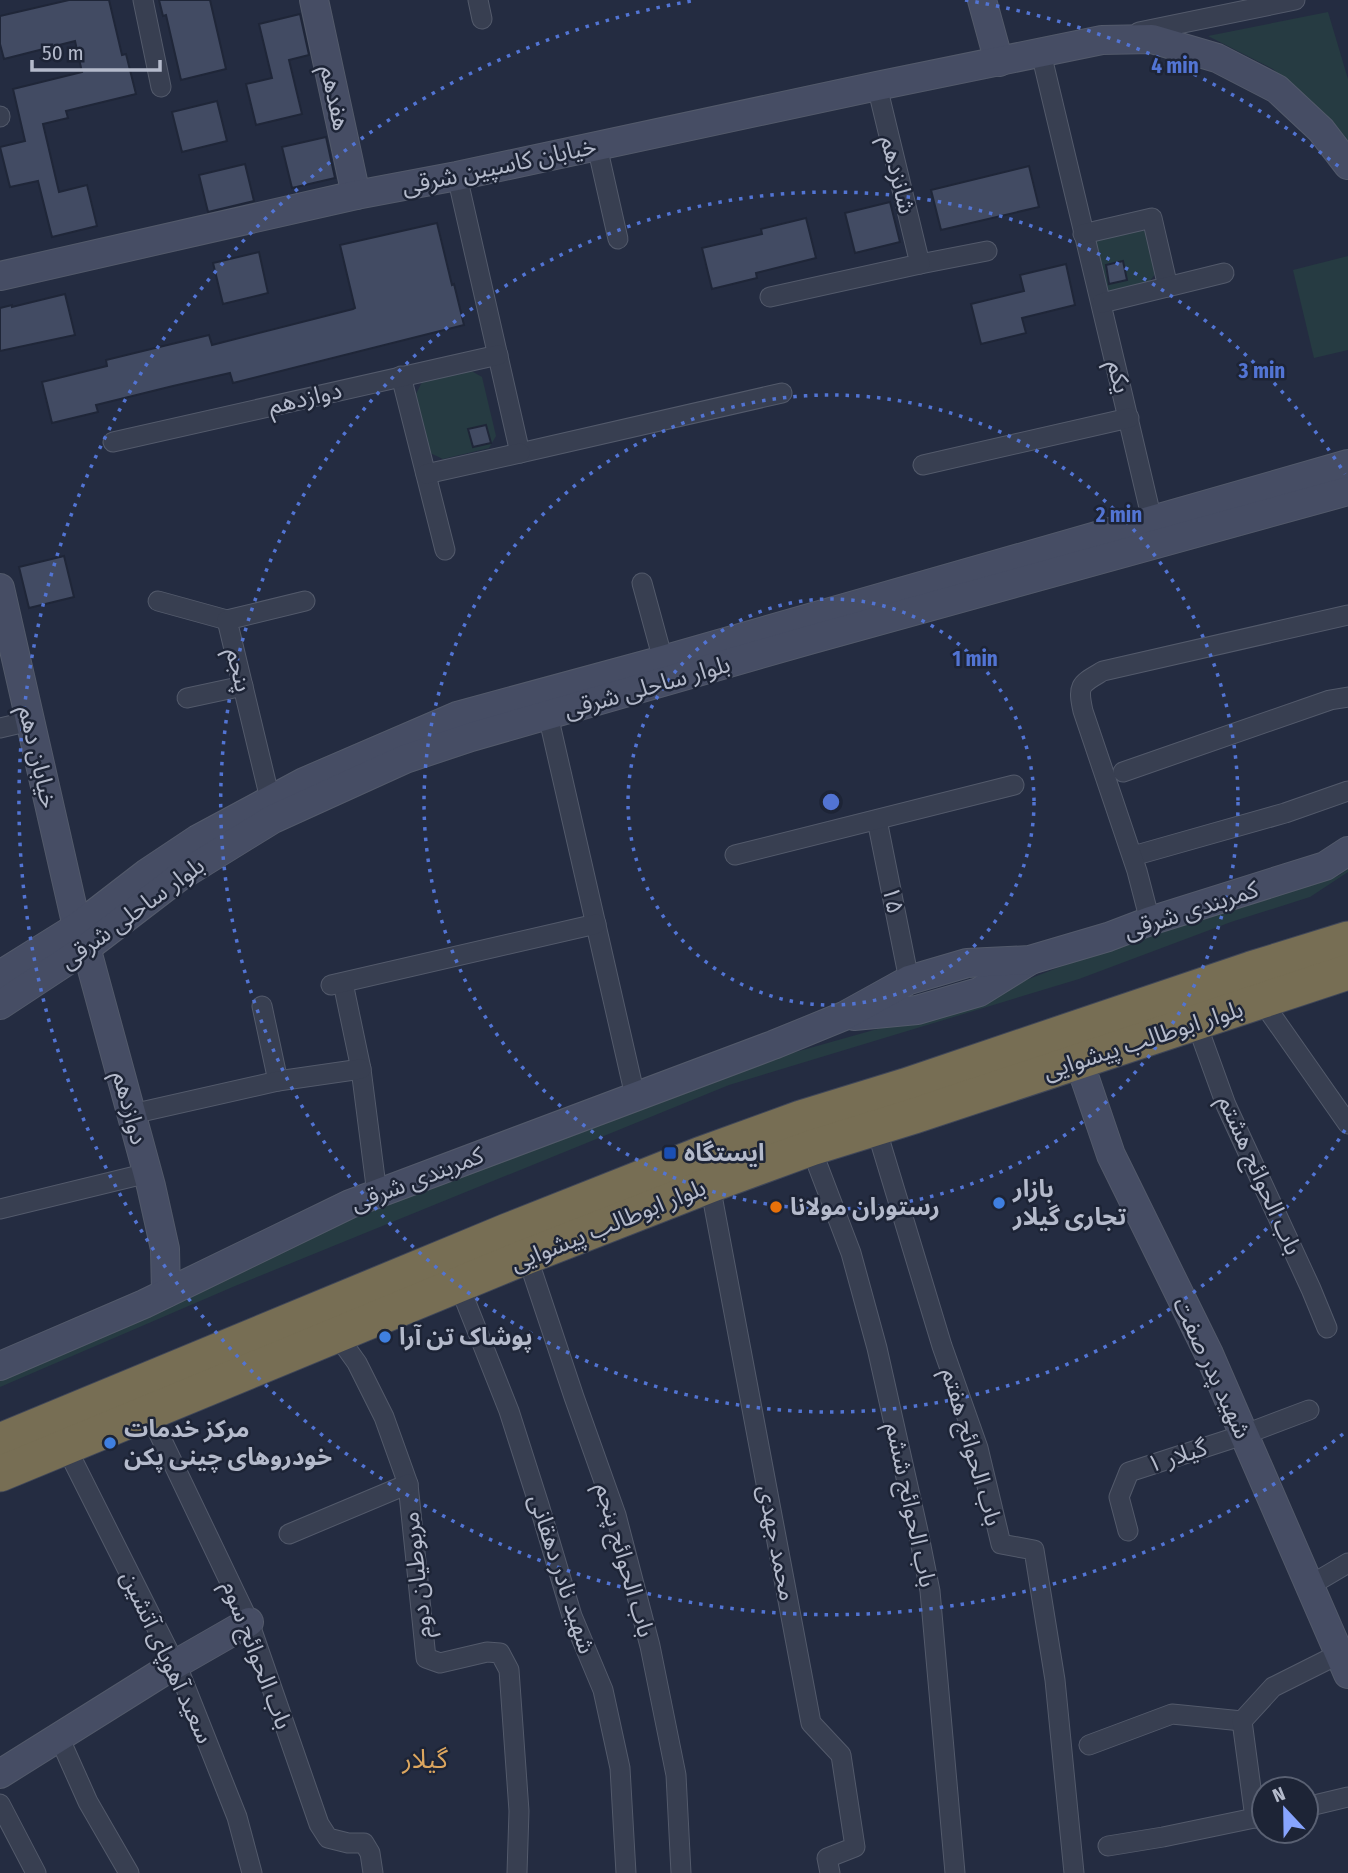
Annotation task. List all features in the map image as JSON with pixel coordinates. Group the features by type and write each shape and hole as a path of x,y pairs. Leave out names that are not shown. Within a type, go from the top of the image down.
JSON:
{"highway":[{"name":"بلوار ابوطالب پیشوایی","path":"0,1441 506,1231 698,1155 801,1118 1348,939"},
{"name":"بلوار ابوطالب پیشوایی","path":"0,1474 527,1256 710,1185 811,1148 1348,972"}],"street":[{"path":"143,0 161,87"},
{"name":"هفدهم","path":"314,0 356,195"},
{"path":"982,0 999,62 1295,0"},
{"path":"1101,40 1152,39 1217,58 1277,89 1321,130 1348,165"},
{"name":"یکم","path":"1041,52 1152,520"},
{"name":"خیابان کاسپین شرقی","path":"0,275 356,195 999,62"},
{"name":"شانزدهم","path":"877,86 920,264"},
{"path":"597,146 618,239"},
{"path":"457,176 520,453"},
{"path":"1083,234 1152,218 1168,287"},
{"path":"769,297 987,251"},
{"path":"1102,303 1224,273"},
{"name":"دوازدهم","path":"113,442 498,355"},
{"path":"401,376 445,550"},
{"path":"426,474 782,393"},
{"path":"923,465 1129,418"},
{"name":"بلوار ساحلی شرقی","path":"0,975 81,937 273,819 405,759 545,703 663,660 1348,464"},
{"name":"بلوار ساحلی شرقی","path":"0,1005 81,937 147,873 198,839 316,777 457,716 545,703 1348,491"},
{"path":"642,583 663,660"},
{"name":"خیابان دهم","path":"0,588 81,937"},
{"path":"158,601 227,620"},
{"name":"پنجم","path":"271,799 227,620 305,601"},
{"path":"1150,921 1137,871 1083,711 1080,688 1087,680 1103,671 1348,615"},
{"path":"187,698 243,686"},
{"path":"1123,772 1330,700 1348,697"},
{"path":"545,703 635,1096"},
{"path":"0,728 30,721"},
{"path":"735,855 1014,785"},
{"path":"1140,854 1285,813 1348,791"},
{"name":"۱۵","path":"877,820 909,980"},
{"name":"کمربندی شرقی","path":"0,1366 166,1293 350,1204 773,1045 844,1016 909,980 967,963 1030,960 1325,866 1348,851"},
{"path":"377,1194 361,1069 337,984 596,924"},
{"name":"دوازدهم","path":"81,937 148,1173 165,1249 166,1293"},
{"name":"کمربندی شرقی","path":"844,1016 917,1010 979,992 1030,960"},
{"path":"1261,1000 1348,1124"},
{"path":"262,1006 278,1081"},
{"name":"باب الحوائج هشتم","path":"1196,1022 1226,1105 1327,1328"},
{"name":"شهید پدر صفت","path":"1079,1061 1111,1154 1209,1354 1344,1664"},
{"path":"132,1114 278,1081 361,1069"},
{"name":"باب الحوائج هفتم","path":"876,1128 942,1346 978,1448 1000,1544 1034,1550 1055,1680 1074,1873"},
{"name":"باب الحوائج ششم","path":"811,1148 851,1253 877,1348 930,1591 955,1873"},
{"path":"0,1209 148,1173"},
{"name":"محمد جهدی","path":"710,1185 811,1723 841,1755 855,1847 827,1858 830,1873"},
{"name":"باب الحوائج پنجم","path":"527,1256 617,1516 650,1646 676,1775 681,1873"},
{"name":"شهید نادر دهقانی","path":"459,1285 509,1411 572,1616 603,1690 620,1768 626,1873"},
{"name":"مربوطیان دوم","path":"337,1335 357,1363 384,1417 408,1484 426,1658 440,1663 487,1652 500,1653 509,1670 519,1811 517,1873"},
{"path":"1243,1435 1309,1410"},
{"name":"باب الحوائج سوم","path":"149,1413 249,1622 319,1824 328,1838 348,1843 364,1843 370,1853 373,1873"},
{"name":"گیلار ۱","path":"1128,1531 1119,1497 1129,1472 1243,1435"},
{"name":"سعید آهوپای آتشین","path":"66,1447 181,1676 237,1817 252,1873"},
{"path":"289,1534 408,1484"},
{"path":"1309,1586 1348,1563"},
{"path":"0,1774 174,1665 249,1622"},
{"path":"1242,1721 1273,1687 1344,1664"},
{"path":"1089,1745 1172,1714 1242,1721"},
{"path":"1242,1721 1252,1775"},
{"path":"59,1737 88,1802 129,1873"},
{"path":"1320,1804 1348,1797"},
{"path":"0,1804 36,1873"},
{"path":"1108,1846 1250,1819"}],"shaded area":[{"path":"1328,12 1348,79 1348,150 1321,112 1273,69 1208,36"},
{"path":"1135,226 1146,232 1156,273 1149,282 1109,291 1097,285 1090,248 1096,236"},
{"path":"1348,256 1348,350 1314,358 1293,270"},
{"path":"468,369 482,377 496,436 489,448 443,459 430,453 416,394 422,382"},
{"path":"1348,869 1348,872 1310,897 1231,922 1079,979 729,1085 235,1286 0,1387 0,1379 352,1215 785,1055 959,1006 1124,942 1338,876"}],"building":[{"path":"69,0 109,0 122,55 126,54 136,94 66,111 68,118 43,124 59,192 87,185 97,226 52,237 38,181 10,187 0,147 25,141 13,89 82,72 75,41 4,59 0,44 0,16"},
{"path":"159,0 210,0 226,69 181,80 166,15 163,16"},
{"path":"300,14 309,55 289,60 302,114 256,125 246,84 272,78 259,24"},
{"path":"217,101 227,141 182,152 172,112"},
{"path":"326,137 335,178 292,188 282,147"},
{"path":"245,164 254,201 208,212 199,175"},
{"path":"1029,166 1039,207 941,230 931,190"},
{"path":"890,202 900,242 855,253 845,213"},
{"path":"806,218 816,258 756,273 757,278 712,289 702,248 762,234 761,229"},
{"path":"437,223 464,325 233,383 230,373 173,386 96,405 98,412 52,423 42,382 107,366 106,360 209,335 212,345 353,309 355,308 340,245"},
{"path":"259,252 268,293 223,304 213,263"},
{"path":"1123,261 1127,280 1109,284 1106,265"},
{"path":"1066,264 1075,305 1022,318 1026,333 981,344 971,304 1024,291 1020,275"},
{"path":"65,294 75,335 0,351 0,308"},
{"path":"486,425 491,443 473,447 468,429"},
{"path":"64,556 74,597 29,608 19,567"}],"place":[{"name":"ایستگاه","path":"670,1153"},
{"name":"بازار تجاری گیلار","path":"999,1203"},
{"name":"رستوران مولانا","path":"776,1207"},
{"name":"پوشاک تن آرا","path":"385,1337"},
{"name":"مرکز خدمات خودروهای چینی پکن","path":"110,1443"}],"district":[{"name":"گیلار","path":"425,1759"}]}
